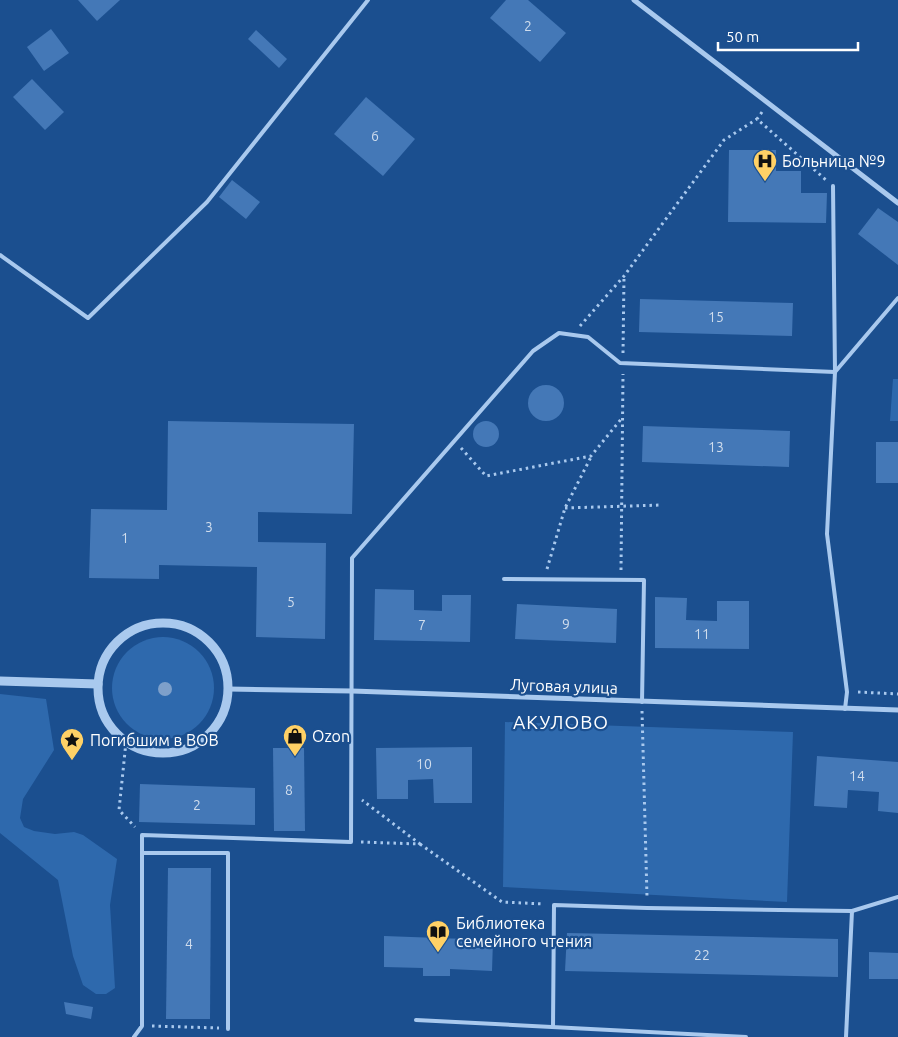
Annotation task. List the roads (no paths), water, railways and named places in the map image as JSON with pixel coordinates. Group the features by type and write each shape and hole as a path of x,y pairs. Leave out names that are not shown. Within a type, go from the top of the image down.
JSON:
{"street":[{"path":"634,0 898,203"},
{"path":"166,623 198,632 211,643 221,657 227,672 228,689 226,706 219,722 208,736 193,746 177,752 159,753 142,750 126,742 114,731 105,717 99,701 98,684 108,653 120,640 133,630 149,624 166,623"},
{"path":"0,681 98,684"},
{"name":"Луговая улица","path":"228,689 352,691 898,710"}],"lane":[{"path":"0,255 88,318 207,202 368,0"},
{"path":"833,186 835,372 827,534 847,692 845,709"},
{"path":"835,372 898,298"},
{"path":"134,1037 142,1026 142,835 351,842 352,558 534,351 559,333 588,337 620,363 835,372"},
{"path":"504,580 644,580 642,702"},
{"path":"142,853 228,853 228,1029"},
{"path":"553,1027 554,905 852,910 898,897"},
{"path":"846,1037 852,910"},
{"path":"416,1020 746,1037"}],"place":[{"name":"Больница №9","path":"765,182"},
{"name":"Ozon","path":"295,757"},
{"name":"Погибшим в ВОВ","path":"72,761"},
{"name":"Библиотека семейного чтения","path":"438,953"}],"district":[{"name":"АКУЛОВО","path":"561,722"}]}
